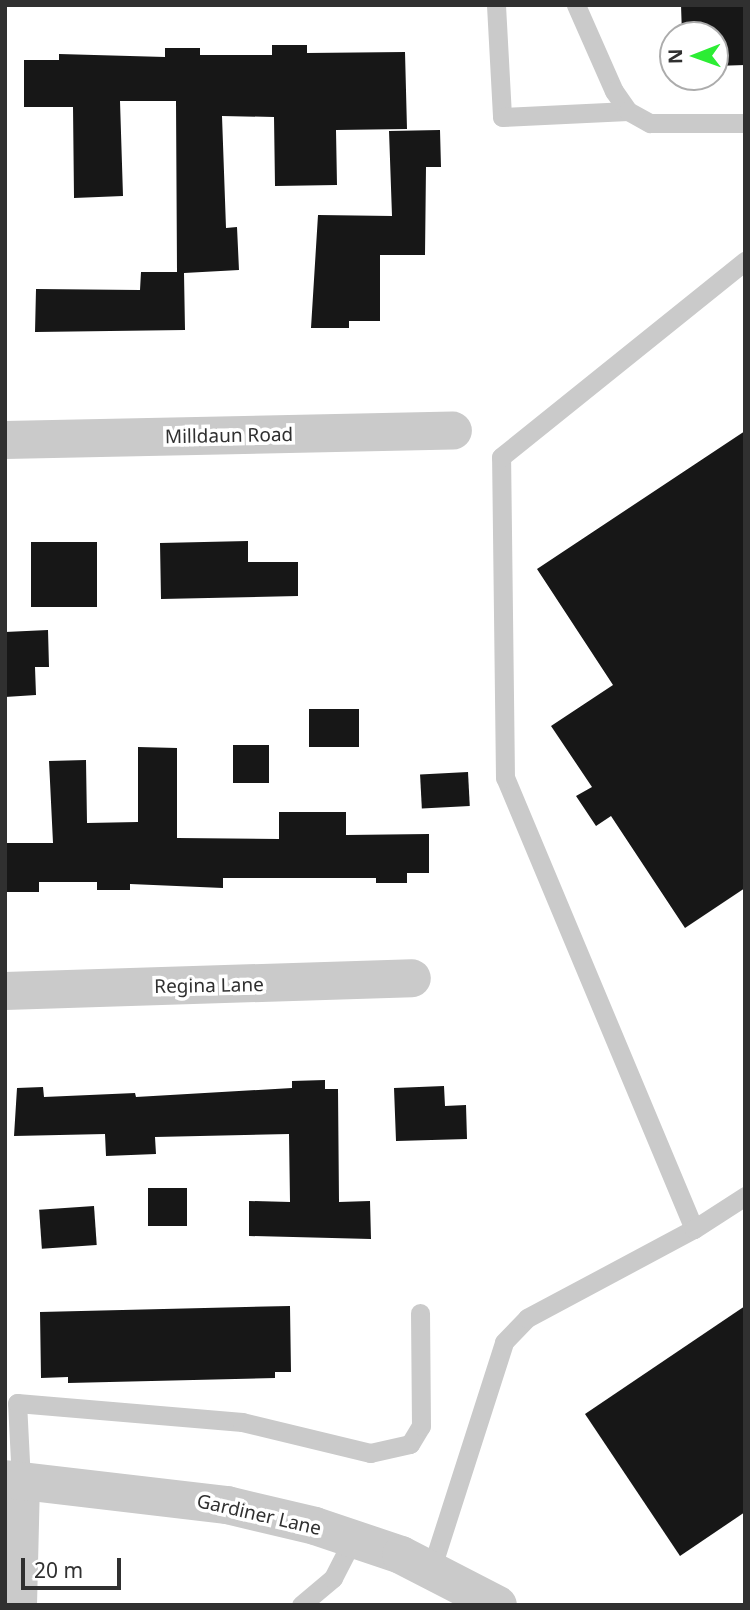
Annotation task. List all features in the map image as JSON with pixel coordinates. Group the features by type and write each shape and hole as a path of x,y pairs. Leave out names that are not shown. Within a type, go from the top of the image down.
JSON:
{"street":[{"name":"Milldaun Road","path":"5,440 453,431"},
{"name":"Regina Lane","path":"5,990 412,978"},
{"name":"Gardiner Lane","path":"13,1480 227,1505 353,1539 431,1570 498,1605"},
{"path":"13,1480 18,1605"}],"lane":[{"path":"496,5 502,117 628,111 664,124 745,123"},
{"path":"576,5 614,92 628,111"},
{"path":"694,1229 505,778 501,457 745,261"},
{"path":"431,1570 504,1342 527,1318 694,1229 745,1196"},
{"path":"13,1480 11,1403 242,1422 331,1446 370,1453 393,1451 410,1444 421,1426 420,1312"},
{"path":"301,1605 333,1578 353,1539"}],"building":[{"path":"681,5 745,5 745,65 729,66 729,21 682,21"},
{"path":"272,45 307,45 307,53 405,52 407,129 336,130 337,185 275,186 274,117 222,116 226,228 237,227 239,270 184,273 185,330 35,332 36,289 140,290 141,272 177,272 176,101 120,101 123,196 74,198 73,107 24,107 24,60 59,60 59,54 165,57 165,48 200,48 200,55 272,55"},
{"path":"440,130 441,167 426,167 425,255 380,255 380,321 349,321 349,328 311,328 318,215 392,216 389,131"},
{"path":"745,431 745,888 685,928 611,816 596,826 576,796 592,787 551,726 613,685 537,569"},
{"path":"248,541 248,562 298,562 298,596 161,599 160,543"},
{"path":"31,542 97,542 97,607 31,607"},
{"path":"48,630 49,667 35,667 36,695 5,697 5,632"},
{"path":"309,709 359,709 359,747 309,747"},
{"path":"233,745 269,745 269,783 233,783"},
{"path":"138,747 177,748 177,838 279,839 279,812 346,812 346,835 429,834 429,873 407,873 407,883 376,883 376,878 223,878 223,888 130,884 130,890 97,890 97,882 39,882 39,892 5,892 6,843 53,843 49,761 86,760 87,823 138,822"},
{"path":"468,772 470,806 422,808 420,775"},
{"path":"325,1080 325,1089 338,1089 339,1202 370,1201 371,1239 249,1236 249,1201 290,1202 289,1134 155,1137 156,1154 106,1156 105,1134 14,1136 17,1088 43,1087 44,1097 135,1093 136,1097 292,1088 292,1081"},
{"path":"444,1086 445,1106 466,1105 467,1139 396,1141 394,1088"},
{"path":"148,1188 187,1188 187,1226 148,1226"},
{"path":"94,1206 97,1245 42,1249 39,1210"},
{"path":"290,1306 291,1372 275,1372 275,1378 68,1383 68,1377 41,1378 40,1312"},
{"path":"745,1306 745,1512 680,1556 585,1414"}]}
